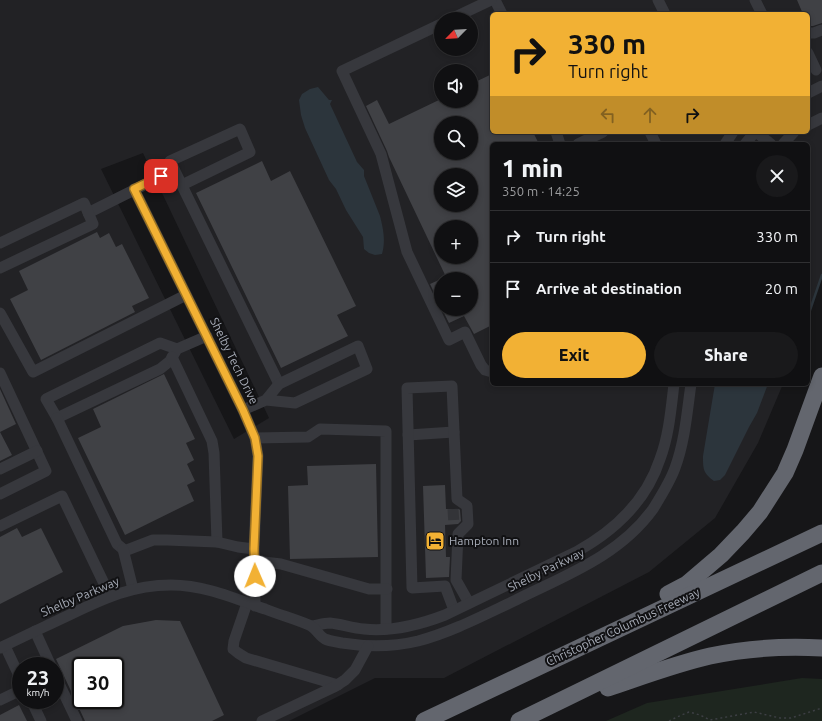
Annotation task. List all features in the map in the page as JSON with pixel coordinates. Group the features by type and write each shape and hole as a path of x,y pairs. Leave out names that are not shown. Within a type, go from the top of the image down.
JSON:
{"highway":[{"path":"551,660 687,584 721,555 743,532 760,512 784,473 795,450 822,376"},
{"name":"Christopher Columbus Freeway","path":"424,721 822,533"},
{"path":"519,721 822,574"},
{"path":"536,713 666,668 709,656 765,648 822,648"}],"street":[{"path":"466,12 491,0"},
{"path":"496,0 501,12"},
{"path":"658,0 664,12"},
{"path":"755,0 761,12"},
{"path":"434,27 342,71 381,154 408,252 449,340 465,332 481,366 485,370 490,371"},
{"path":"810,33 822,30"},
{"path":"810,58 815,71"},
{"path":"810,92 822,86"},
{"path":"810,124 822,118"},
{"path":"182,185 250,152 240,129 170,161 279,384"},
{"path":"582,142 600,134"},
{"path":"746,142 753,134"},
{"path":"758,134 768,142"},
{"path":"785,142 792,134"},
{"path":"88,213 174,170"},
{"name":"Shelby Tech Drive","path":"134,189 243,410 255,438 258,456 254,549 255,561 251,604 234,641 234,649 238,654 246,658 338,685"},
{"path":"0,243 84,203 93,224 0,268"},
{"path":"0,312 33,372 186,295"},
{"path":"57,418 160,369 170,361 174,353 207,336"},
{"path":"217,542 214,453 212,441 174,353 160,343 46,398 117,544 123,549 132,549 153,540 217,542 254,549"},
{"path":"243,410 266,400 279,384 358,346 367,369 295,403 266,400"},
{"path":"0,373 46,471 0,494"},
{"path":"456,580 445,586 412,588 408,388 452,386 455,504 467,506 468,518 468,524 456,529 456,580 469,603"},
{"name":"Shelby Parkway","path":"312,626 329,623 365,629 386,629 400,628 424,622 454,610 590,545 627,515 637,503 653,476 660,460 668,431 674,386"},
{"name":"Shelby Parkway","path":"2,647 110,596 133,589 158,586 185,586 211,591 312,626 325,639 341,643 368,646 393,646 417,641 443,633 585,566 611,551 632,533 642,523 661,496 675,468 684,436 691,386"},
{"path":"255,438 308,437 320,429 386,431 386,629"},
{"path":"408,435 454,432"},
{"path":"0,469 37,451"},
{"path":"0,526 62,496 110,596"},
{"path":"123,549 133,589"},
{"path":"255,561 281,564 369,589 387,589"},
{"path":"445,586 454,610"},
{"path":"417,641 416,632 424,622"},
{"path":"35,631 47,657"},
{"path":"262,721 346,680 355,670 368,646"},
{"path":"2,647 12,664"},
{"path":"0,700 12,694"},
{"path":"64,694 77,721"},
{"path":"35,709 41,721"}],"path":[{"path":"669,721 689,712 710,720 754,712 780,718 791,718 822,708"}],"shaded area":[{"path":"0,0 822,0 822,275 810,310 810,142 490,142 490,386 782,386 758,443 715,518 649,572 444,678 375,678 289,721 0,721","holes":["143,153 269,418 234,439 101,169"]},
{"path":"318,87 329,100 332,100 330,104 357,162 364,170 364,176 380,216 382,225 384,239 382,254 375,255 364,249 363,237 346,210 336,189 329,180 305,128 299,100 302,94 310,89"},
{"path":"715,386 767,386 757,413 725,475 720,480 714,481 708,476 704,470 703,456"},
{"path":"802,678 822,679 822,721 606,721 647,703"}],"building":[{"path":"797,0 822,0 822,23 810,26 810,12 802,12"},
{"path":"490,75 490,134 534,134 538,142 490,142 490,326 474,334 464,316 478,316 478,272 444,272 440,264 478,264 478,220 434,220 434,252 366,106 377,100 389,124 434,102 434,108 478,108 478,81"},
{"path":"262,161 271,181 290,171 356,306 337,315 348,336 281,368 196,193"},
{"path":"97,232 100,238 109,233 116,247 122,244 149,298 132,306 135,312 41,360 10,299 28,290 19,271"},
{"path":"434,282 434,292 430,284"},
{"path":"446,316 464,316 449,323"},
{"path":"164,374 195,439 186,443 194,460 187,464 195,481 187,485 194,501 125,535 78,438 101,427 93,409"},
{"path":"0,389 16,424 0,432"},
{"path":"0,432 12,455 0,461"},
{"path":"376,464 378,557 290,559 288,486 308,485 307,466"},
{"name":"Hampton Inn","path":"445,485 446,509 459,509 461,521 458,524 445,525 446,557 450,557 449,577 426,578 423,486"},
{"path":"17,528 22,537 41,528 63,572 0,604 0,537"},
{"path":"156,620 180,621 224,715 212,721 85,721 79,709 124,709 124,657 72,657 72,693 64,676 64,657 60,657 123,626"},
{"path":"12,709 21,709 27,721 0,721 0,715"}],"waterway":[{"path":"810,310 822,275"}],"tunnel":[{"path":"453,509 454,525"}],"place":[{"name":"Hampton Inn","path":"435,541"}],"route":[{"path":"161,176 134,189 243,410 255,438 258,456 254,549 255,576"}]}
